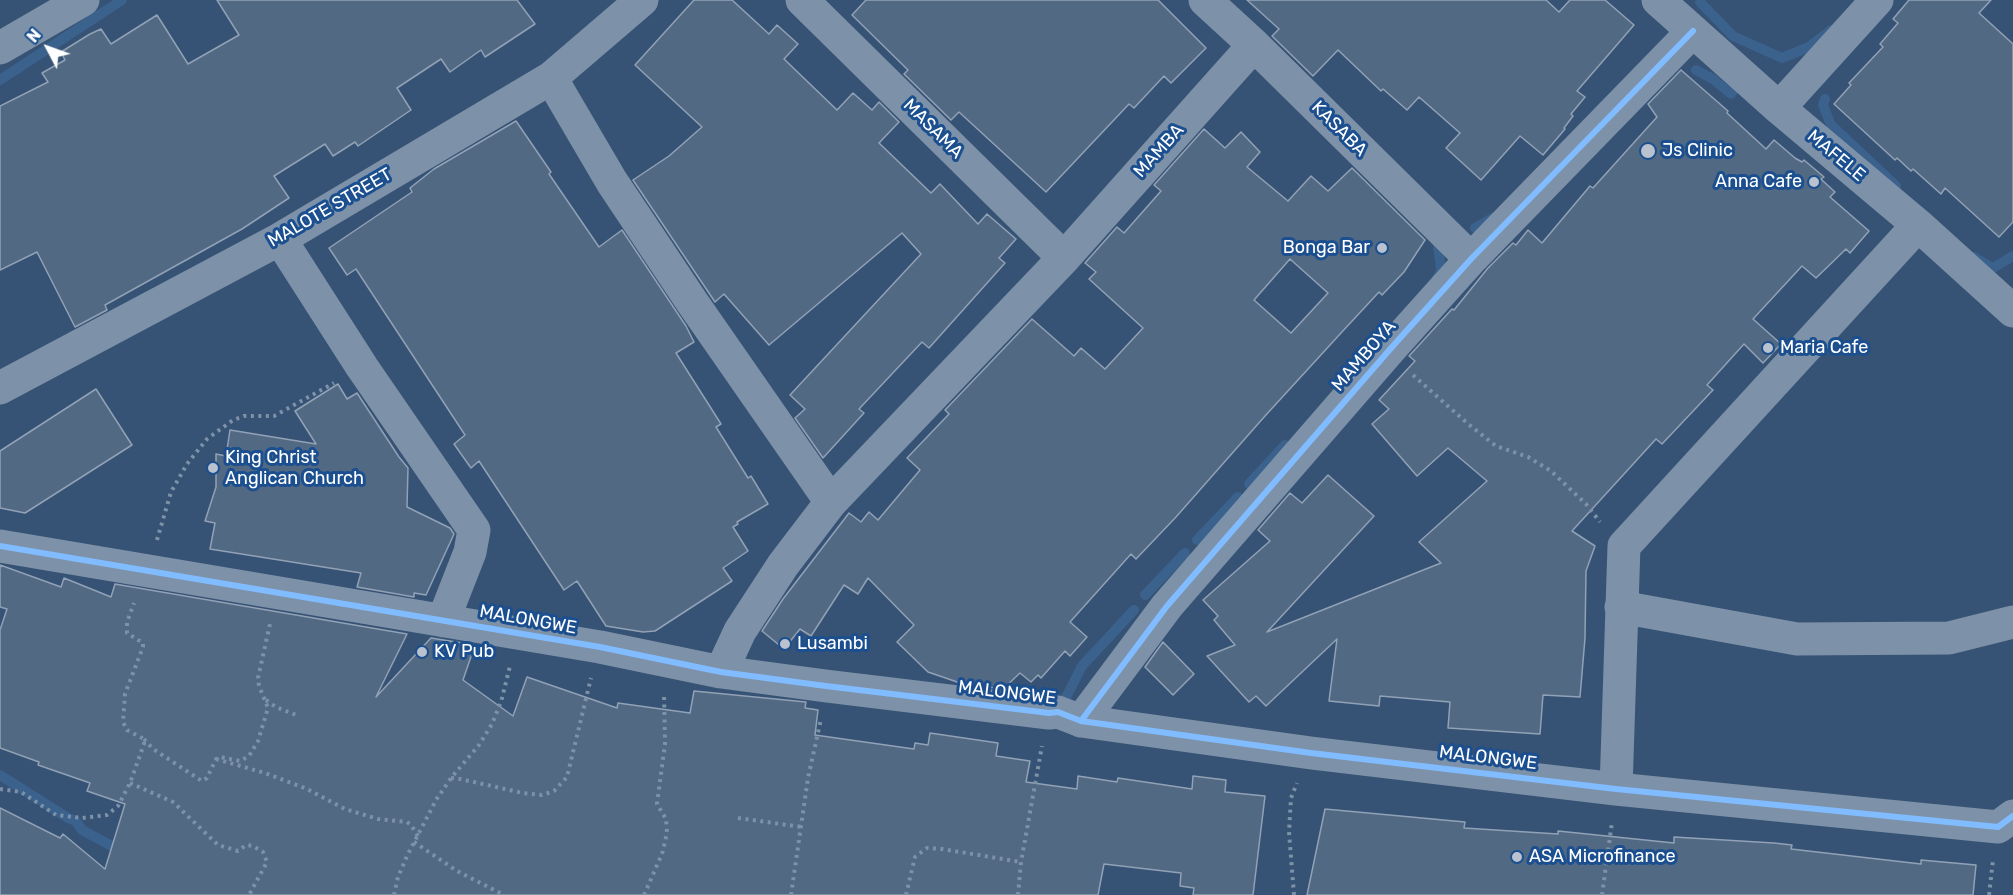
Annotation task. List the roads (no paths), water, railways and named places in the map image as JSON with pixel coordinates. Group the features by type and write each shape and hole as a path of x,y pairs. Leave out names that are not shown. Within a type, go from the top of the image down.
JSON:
{"street":[{"path":"0,48 82,0"},
{"name":"MALOTE STREET","path":"0,388 280,238 551,78 642,0"},
{"name":"MASAMA","path":"802,0 1064,258"},
{"name":"KASABA","path":"1205,0 1254,45 1471,259"},
{"name":"MAFELE","path":"1658,0 1779,108 2011,305"},
{"path":"1779,108 1877,0"},
{"name":"MAMBOYA","path":"1081,721 1167,606 1392,346 1471,259 1693,32"},
{"name":"MAMBA","path":"1064,258 1254,45"},
{"path":"551,78 612,182 831,502"},
{"path":"1616,789 1624,546 1918,225"},
{"path":"280,238 362,367 474,530 470,552 443,621"},
{"path":"721,672 740,631 777,574 831,502 1064,258"},
{"name":"MALONGWE","path":"0,546 600,648 721,672 1049,713 1058,712 1081,721 1311,753 1616,789 1998,827 2013,816"},
{"path":"1621,607 1797,639 1948,638 2013,622"}],"waterway":[{"path":"0,80 122,0"},
{"path":"1700,2 1733,36 1782,58 1809,47 1831,30"},
{"path":"1696,70 1713,79 1731,94 1736,87 1745,88"},
{"path":"1825,99 1823,105 1831,125 1896,186"},
{"path":"1475,228 1494,217"},
{"path":"1437,278 1441,268 1438,247"},
{"path":"1974,257 1993,268 2013,256"},
{"path":"1249,484 1285,445"},
{"path":"1197,540 1238,497"},
{"path":"1145,595 1185,553"},
{"path":"1060,709 1082,666 1134,610"},
{"path":"0,775 76,821 82,830 123,852"}],"place":[{"name":"Js Clinic","path":"1648,151"},
{"name":"Anna Cafe","path":"1814,182"},
{"name":"Bonga Bar","path":"1382,248"},
{"name":"Maria Cafe","path":"1768,348"},
{"name":"King Christ Anglican Church","path":"213,468"},
{"name":"Lusambi","path":"785,644"},
{"name":"KV Pub","path":"422,652"},
{"name":"ASA Microfinance","path":"1517,857"}]}
